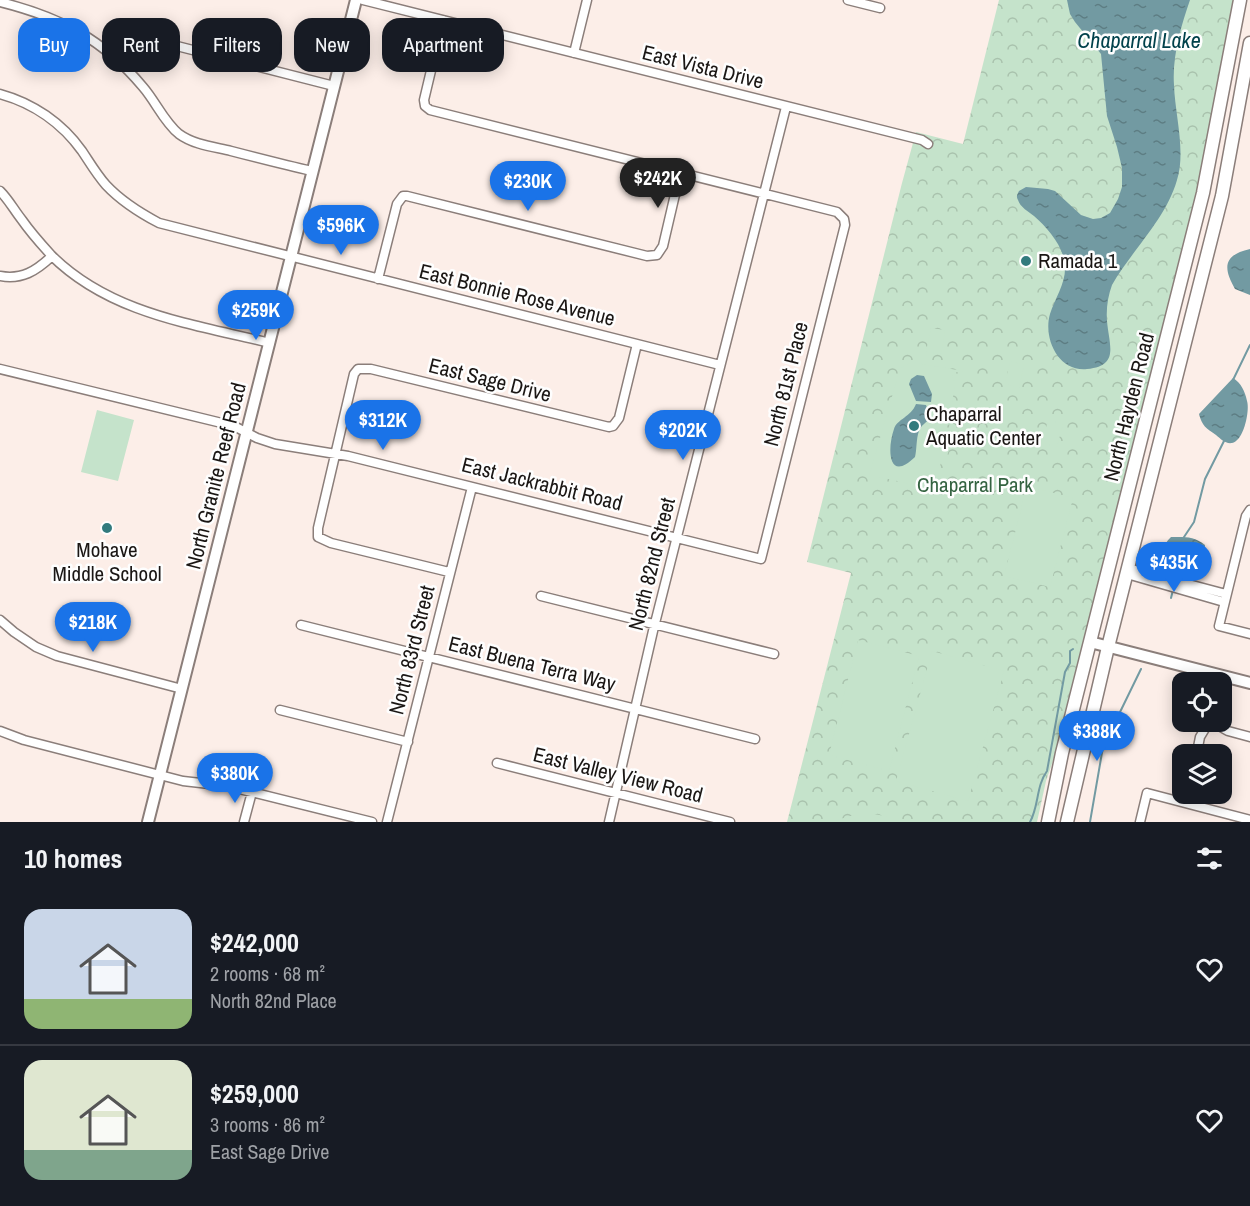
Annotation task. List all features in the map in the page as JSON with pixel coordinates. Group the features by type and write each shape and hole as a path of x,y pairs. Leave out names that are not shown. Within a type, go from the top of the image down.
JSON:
{"main road":[{"name":"North Hayden Road","path":"1048,822 1062,753 1203,193 1240,0"},
{"name":"North Hayden Road","path":"1067,822 1108,647 1222,196 1245,96 1250,43"}],"street":[{"name":"North Granite Reef Road","path":"148,822 356,0"},
{"name":"East Vista Drive","path":"363,0 432,18"},
{"path":"574,53 587,0"},
{"path":"848,0 880,8"},
{"path":"0,2 33,10 57,20 84,34 102,48"},
{"name":"East Vista Drive","path":"504,36 922,140 928,144"},
{"path":"180,47 334,86"},
{"path":"131,72 181,136 209,146 312,171"},
{"path":"431,72 424,100 425,106 430,110 765,194"},
{"name":"East Bonnie Rose Avenue","path":"0,94 20,101 50,118 74,140 108,187 146,216 172,227 720,365"},
{"name":"North 82nd Street","path":"609,822 655,624 786,107"},
{"path":"378,279 397,204 403,196 411,196 647,256 657,255 663,246 680,172"},
{"path":"0,191 52,256 91,287 134,308 270,343"},
{"name":"North 81st Place","path":"761,558 842,237 844,219 837,212 765,194"},
{"path":"0,276 19,277 30,274 52,256"},
{"name":"East Sage Drive","path":"335,454 352,380 358,369 371,369 604,426 613,426 619,418 637,344"},
{"name":"East Jackrabbit Road","path":"0,369 234,426 275,444 335,454 761,558"},
{"path":"335,454 318,528 318,537 331,543 450,573"},
{"name":"North 83rd Street","path":"387,822 472,487"},
{"path":"1250,510 1246,516 1219,626 1250,634"},
{"path":"1127,571 1225,598"},
{"path":"541,596 774,654"},
{"path":"0,620 36,647 57,656 182,689"},
{"name":"East Buena Terra Way","path":"301,625 755,739"},
{"path":"1090,642 1205,672"},
{"path":"1232,679 1250,683"},
{"path":"280,710 408,742"},
{"path":"0,731 24,740 160,775 252,792 372,822"},
{"path":"1232,731 1250,737"},
{"name":"East Valley View Road","path":"497,764 730,822"},
{"path":"244,822 252,792"},
{"path":"1140,822 1147,793 1250,820"}],"green space":[{"name":"Chaparral Park","path":"999,0 1233,0 1200,181 1054,758 1046,781 1037,822 787,822 851,573 807,562 902,183 916,132 963,144"},
{"path":"931,328 945,330 941,354 926,352"},
{"path":"1010,361 1024,365 1019,388 1005,384"},
{"name":"Chaparral Aquatic Center","path":"911,362 963,371 953,373 952,380 956,381 951,408 955,409 953,425 944,424 944,434 949,435 950,447 945,461 941,461 938,479 933,478 931,489 880,477 879,480 869,476 900,369"},
{"path":"97,410 134,420 118,481 81,472"},
{"path":"1048,420 1063,424 1057,447 1042,443"},
{"path":"1027,486 1073,498 1050,587 1004,576"},
{"path":"858,640 919,656 889,771 829,755"},
{"path":"932,651 1004,671 968,801 896,781"},
{"path":"857,814 890,817 889,822 830,822"}],"water":[{"name":"Chaparral Lake","path":"1067,0 1190,0 1180,31 1174,64 1180,145 1177,180 1157,221 1112,285 1107,311 1110,346 1108,359 1104,364 1087,369 1068,365 1055,352 1051,343 1048,323 1064,278 1064,259 1050,232 1019,203 1017,196 1019,191 1026,187 1055,191 1081,215 1093,219 1110,213 1122,187 1122,168 1107,116 1101,54 1075,22 1070,14"},
{"path":"1250,249 1250,295 1235,289 1227,269 1230,259"},
{"path":"917,375 924,376 932,394 931,402 916,401 909,384 911,379"},
{"path":"1233,378 1244,391 1248,411 1240,437 1230,443 1223,441 1207,428 1199,414"},
{"path":"916,404 926,405 929,419 919,431 915,457 906,464 895,465 890,454 892,437 898,423 911,412"},
{"path":"1171,537 1185,537 1205,545 1204,556 1199,563 1172,569 1164,553 1165,545"}],"waterway":[{"path":"1233,380 1250,345"},
{"path":"1182,540 1194,522 1205,479 1225,439"},
{"path":"1177,578 1178,566"},
{"path":"1171,598 1173,590"},
{"path":"1030,822 1041,783 1047,771 1065,672 1070,663 1070,651 1073,649"},
{"path":"1090,822 1103,747 1141,669"}],"place":[{"name":"Ramada 1","path":"1026,261"},
{"name":"Chaparral Aquatic Center","path":"914,426"},
{"name":"Mohave Middle School","path":"107,528"}]}
